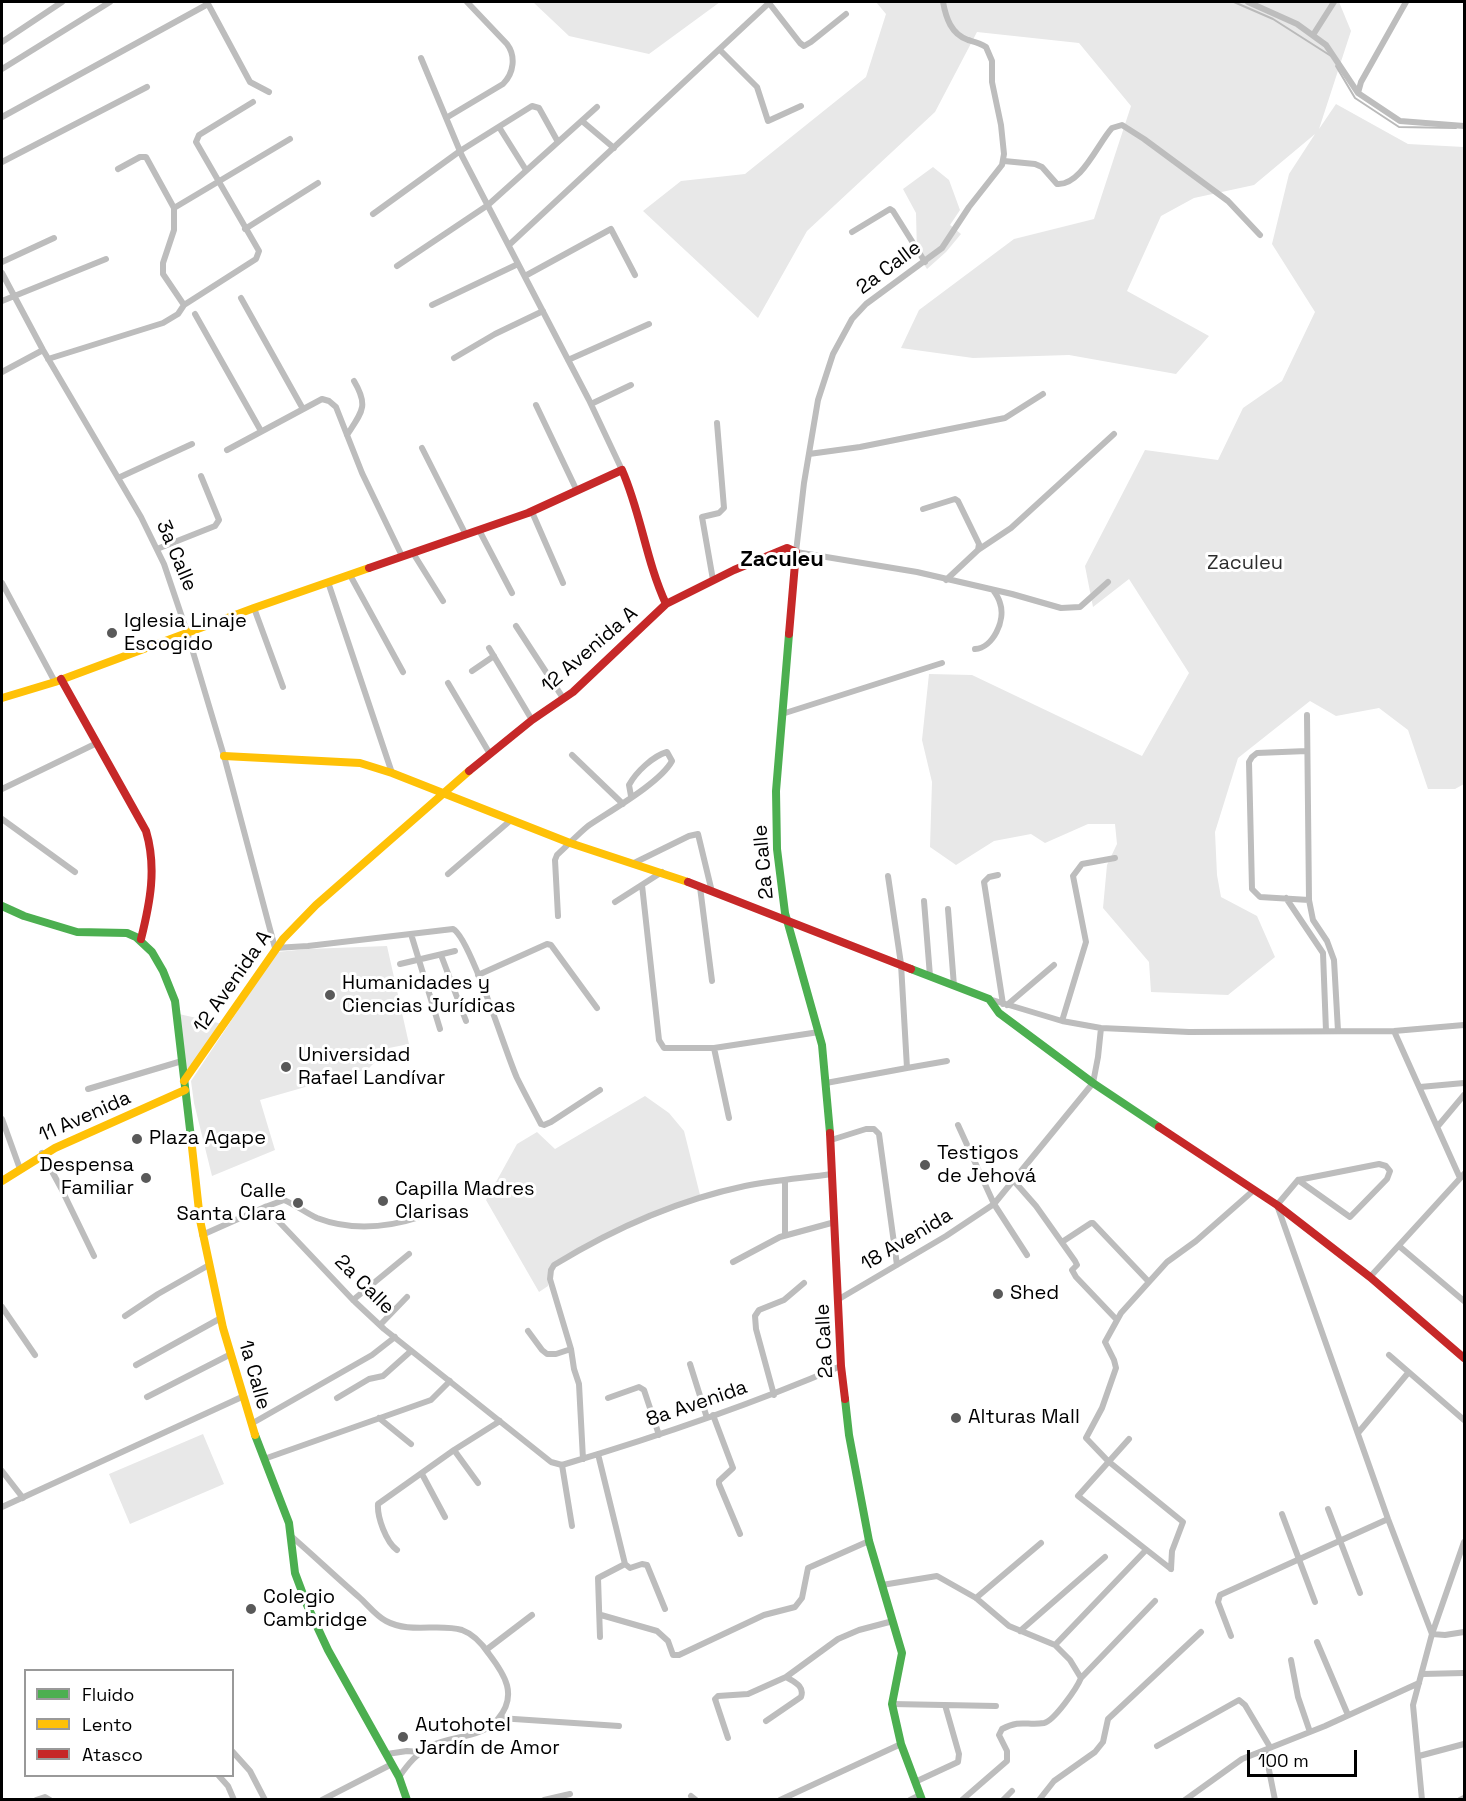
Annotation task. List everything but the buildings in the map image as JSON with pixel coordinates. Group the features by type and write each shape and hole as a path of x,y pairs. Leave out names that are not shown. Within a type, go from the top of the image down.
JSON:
{"street":[{"path":"2,42 62,2"},
{"path":"2,69 110,2"},
{"path":"446,118 503,84 508,78 513,60 512,50 467,2"},
{"path":"509,245 770,2 804,46 846,14"},
{"path":"943,2 952,28 958,35 986,47 992,61 992,82 1001,125 1004,161 1035,164 1042,167 1058,184 1070,182 1086,165 1112,128 1122,125 1144,138 1228,201 1260,235"},
{"path":"1248,2 1297,24 1313,34 1326,45 1358,93 1400,121 1464,126"},
{"path":"1313,34 1334,2"},
{"path":"1358,93 1361,82 1406,2"},
{"path":"2,117 208,3 250,82 269,92"},
{"path":"720,50 757,87 768,121 801,106"},
{"path":"421,58 460,151 591,404 622,470 633,495 656,583 666,604"},
{"path":"2,162 147,87"},
{"path":"48,359 163,323 178,314 184,305 256,259 258,251 196,142 197,138 254,102"},
{"path":"373,214 460,151 532,106 536,106 558,142"},
{"path":"397,266 488,205 597,107"},
{"path":"582,121 614,148"},
{"path":"499,127 526,170"},
{"path":"174,208 290,139"},
{"path":"118,168 140,157 146,157 174,208 174,230 163,263 163,274 184,305"},
{"name":"2a Calle","path":"921,1798 901,1744 892,1704 902,1653 869,1541 849,1435 841,1366 836,1222 826,1083 819,1032 782,898 777,849 776,791 796,552 809,454 818,400 826,370 852,319 866,304 942,248 969,207 1004,161"},
{"path":"245,229 318,183"},
{"path":"852,232 890,209 925,262"},
{"path":"525,276 610,229 634,275"},
{"path":"2,262 54,238"},
{"path":"2,301 106,259"},
{"path":"432,305 518,264"},
{"name":"3a Calle","path":"2,273 164,564 188,632 224,756 275,948"},
{"path":"241,298 303,409"},
{"path":"454,358 495,334 543,311"},
{"path":"195,314 261,431"},
{"path":"568,360 649,324"},
{"path":"2,372 43,350"},
{"path":"347,435 361,414 363,405 363,396 354,381"},
{"path":"591,404 631,385"},
{"path":"809,454 860,447 1005,418 1043,394"},
{"path":"227,450 322,399 329,400 336,407 362,473 402,556"},
{"path":"536,405 577,491"},
{"path":"713,580 702,517 719,513 724,508 717,423"},
{"path":"946,580 978,550 1011,528 1114,434"},
{"path":"118,478 192,444"},
{"path":"422,448 466,535"},
{"path":"2,698 58,681 254,608 532,512 622,470"},
{"path":"157,549 215,526 219,520 201,476"},
{"path":"922,509 955,499 958,501 979,544 978,550"},
{"path":"532,512 563,583"},
{"path":"479,530 512,593"},
{"name":"12 Avenida A","path":"185,1085 275,948 316,905 442,793 532,720 573,692 666,604 713,580 787,548 796,552 917,572 1061,608 1080,607 1108,582"},
{"path":"413,552 443,601"},
{"path":"350,575 403,672"},
{"path":"328,582 392,773"},
{"path":"2,584 146,831 153,855 151,892 141,939 127,933 91,934 60,928 2,906"},
{"path":"975,649 983,648 995,635 1001,607 993,590"},
{"path":"254,608 283,687"},
{"path":"516,626 563,698"},
{"path":"489,648 532,720"},
{"path":"472,671 494,656"},
{"path":"782,714 942,663"},
{"path":"448,683 490,754"},
{"path":"1307,715 1310,900 1313,920 1327,941 1334,960 1338,1031"},
{"path":"2,789 96,742"},
{"path":"1308,751 1257,753 1251,757 1249,762 1252,889 1260,897 1310,900"},
{"path":"558,916 555,860 588,827 623,804 667,770 672,760 667,752 661,754 634,776 629,784 632,796"},
{"path":"572,755 623,804"},
{"path":"224,756 360,763 392,773 570,843 662,872 1005,1005 1062,1021 1101,1028 1189,1032 1394,1031 1464,1025"},
{"path":"2,819 75,872"},
{"path":"448,874 511,820"},
{"path":"634,863 689,836 698,834 712,892"},
{"path":"1062,1021 1086,942 1073,876 1082,864 1115,858"},
{"path":"615,902 662,872"},
{"path":"998,874 989,877 984,882 1005,1005"},
{"path":"888,876 901,964 907,1068"},
{"path":"642,885 659,1040 664,1048 714,1048 819,1032"},
{"path":"700,887 712,981"},
{"path":"1286,898 1323,953 1326,1031"},
{"path":"924,901 930,976"},
{"path":"948,909 954,986"},
{"path":"275,948 453,929 457,931 478,975 517,1077 541,1124 551,1122 600,1090"},
{"path":"411,934 440,1029"},
{"name":"1a Calle","path":"141,939 153,954 175,1001 202,1235 221,1318 251,1424 289,1523 295,1572 307,1605 328,1650 387,1754 399,1777 407,1800"},
{"path":"478,975 547,944 551,945 597,1008"},
{"path":"400,964 455,951"},
{"path":"441,955 466,1021"},
{"path":"1005,1005 1054,965"},
{"path":"989,999 999,1013 1093,1083 1277,1205 1370,1277 1464,1358"},
{"name":"18 Avenida","path":"839,1299 946,1236 994,1204 1093,1083 1101,1028"},
{"path":"1370,1277 1462,1176 1394,1031"},
{"path":"714,1048 729,1118"},
{"path":"826,1083 947,1060"},
{"path":"88,1089 182,1061"},
{"path":"1420,1087 1464,1083"},
{"name":"11 Avenida","path":"2,1182 42,1154 185,1085"},
{"path":"1438,1126 1464,1095"},
{"path":"2,1119 20,1168"},
{"path":"958,1125 994,1204 1027,1255"},
{"path":"831,1140 866,1129 874,1129 879,1134 897,1265"},
{"path":"42,1154 94,1256"},
{"path":"1277,1205 1298,1180 1379,1164 1386,1166 1390,1171 1387,1179 1350,1217 1298,1180"},
{"path":"583,1459 579,1384 574,1369 572,1349 550,1279 554,1265 637,1221 718,1192 748,1185 832,1174"},
{"path":"785,1181 785,1235"},
{"path":"1014,1181 1036,1206 1077,1263 1072,1270 1076,1277 1116,1319"},
{"path":"1129,1439 1108,1461 1078,1496 1171,1569 1172,1551 1183,1522 1108,1461 1086,1438 1102,1408 1116,1368 1105,1342 1116,1319 1167,1262 1196,1242 1254,1190"},
{"path":"202,1235 284,1200 326,1221 362,1227 381,1226 420,1217"},
{"path":"1277,1205 1388,1519 1432,1634"},
{"name":"2a Calle","path":"265,1207 353,1300 380,1325 551,1462 562,1465"},
{"path":"733,1262 785,1235 836,1222"},
{"path":"1062,1242 1094,1223 1149,1282"},
{"path":"1399,1246 1464,1301"},
{"path":"353,1300 409,1254"},
{"path":"126,1316 158,1294 209,1265"},
{"path":"774,1395 756,1329 755,1316 759,1310 784,1300 804,1283"},
{"path":"380,1325 407,1297"},
{"path":"2,1307 35,1356"},
{"path":"136,1365 221,1318"},
{"path":"528,1330 547,1354 572,1349"},
{"path":"251,1424 372,1355 394,1337"},
{"path":"337,1398 369,1379 383,1376 411,1351"},
{"path":"147,1397 231,1354"},
{"path":"1389,1355 1464,1420"},
{"path":"690,1364 733,1468 719,1481 719,1484 740,1534"},
{"name":"8a Avenida","path":"562,1465 774,1395 841,1366"},
{"path":"1358,1433 1408,1373"},
{"path":"264,1459 431,1400 450,1382"},
{"path":"608,1398 642,1388 659,1434"},
{"path":"2,1507 244,1396"},
{"path":"379,1418 411,1444"},
{"path":"397,1550 390,1543 378,1504 454,1450 500,1421"},
{"path":"454,1450 478,1483"},
{"path":"598,1454 626,1564 630,1568 642,1564 647,1565 665,1609"},
{"path":"562,1465 572,1526"},
{"path":"2,1471 23,1498"},
{"path":"422,1474 445,1517"},
{"path":"1328,1509 1360,1593"},
{"path":"1282,1514 1315,1602"},
{"path":"1231,1636 1218,1599 1220,1595 1388,1519"},
{"path":"291,1536 385,1621 406,1628 464,1630 486,1650 501,1670 508,1687 508,1697 499,1718 481,1732 443,1741 421,1752 412,1759 399,1777"},
{"path":"601,1615 657,1631 668,1641 673,1655 679,1655 764,1615 795,1607 802,1598 808,1568 869,1541"},
{"path":"1422,1800 1413,1705 1432,1634 1464,1542"},
{"path":"976,1598 1041,1543"},
{"path":"1055,1645 1146,1550"},
{"path":"1020,1631 1105,1557"},
{"path":"600,1637 598,1578 626,1564"},
{"path":"882,1585 938,1576 976,1598 1009,1626 1055,1645 1070,1660 1081,1678"},
{"path":"962,1800 1007,1761 1007,1751 999,1735 1002,1729 1017,1722 1049,1721 1074,1691 1081,1678 1155,1601"},
{"path":"486,1650 532,1615"},
{"path":"728,1738 718,1710 716,1699 718,1696 747,1694 786,1677 838,1639 859,1630 893,1621"},
{"path":"1039,1800 1054,1781 1095,1752 1105,1735 1108,1719 1201,1632"},
{"path":"1432,1634 1445,1635 1464,1632"},
{"path":"1317,1642 1348,1715"},
{"path":"1291,1660 1298,1697 1310,1732"},
{"path":"1422,1674 1464,1673"},
{"path":"766,1720 801,1697 800,1686 786,1677"},
{"path":"1185,1800 1242,1759 1310,1732 1419,1683"},
{"path":"1157,1746 1239,1700 1245,1705 1268,1749 1275,1800"},
{"path":"892,1704 996,1706"},
{"path":"915,1782 958,1762 959,1754 945,1705"},
{"path":"499,1718 619,1726"},
{"path":"780,1800 901,1744"},
{"path":"1419,1756 1464,1744"},
{"path":"387,1754 407,1751 421,1752"},
{"path":"234,1753 250,1771 265,1800"},
{"path":"322,1800 392,1764"},
{"path":"220,1777 228,1786 234,1800"},
{"path":"1003,1800 1012,1791"},
{"path":"544,1800 570,1794"},
{"path":"36,1800 45,1797 50,1800"},
{"path":"910,1800 921,1798"}],"green space":[{"path":"533,2 720,2 649,54 569,36"},
{"path":"876,2 1339,2 1351,31 1319,129 1336,104 1408,144 1464,147 1464,784 1455,789 1428,789 1408,730 1379,708 1336,716 1310,701 1238,758 1215,832 1217,875 1221,897 1257,916 1275,957 1228,995 1151,992 1149,962 1103,908 1107,865 1117,844 1115,824 1088,824 1045,843 1031,834 994,841 956,865 930,847 932,782 922,740 929,674 972,675 1142,756 1189,673 1129,579 1093,607 1085,566 1145,450 1218,460 1243,408 1282,381 1315,312 1272,244 1289,174 1315,134 1254,185 1194,198 1161,216 1127,291 1209,336 1176,374 1069,355 973,358 901,348 919,310 1014,239 1094,219 1131,106 1079,43 977,32 935,112 807,231 758,318 643,211 681,181 745,174 866,77 886,14"},
{"path":"933,167 949,180 960,210 950,225 961,234 927,269 917,253 916,213 903,189"},
{"name":"Universidad Rafael Landívar","path":"387,946 409,1044 389,1048 368,1069 260,1100 275,1150 212,1176 194,1103 191,1081 277,952"},
{"path":"179,1014 223,1024 185,1076"},
{"path":"645,1096 669,1113 684,1131 701,1199 602,1237 549,1270 548,1286 539,1292 486,1200 517,1144 537,1132 555,1149"},
{"path":"203,1434 224,1484 130,1524 109,1474"}],"waterway":[{"path":"1234,2 1273,19 1331,56"},
{"path":"1336,66 1355,98 1399,127 1456,128"}],"traffic: fast":[{"path":"789,634 776,791 777,849 785,913 822,1045 830,1133"},
{"path":"2,906 24,916 77,932 127,933 136,937 152,952 163,971 175,1001 191,1138"},
{"path":"911,969 989,999 999,1013 1093,1083 1159,1127"},
{"path":"845,1399 849,1435 869,1541 902,1653 892,1704 901,1744 922,1800"},
{"path":"255,1435 289,1523 295,1573 307,1605 328,1650 399,1777 407,1800"}],"traffic: slow":[{"path":"2,698 55,682 369,568"},
{"path":"224,756 360,763 392,773 570,843 688,882"},
{"path":"184,1081 283,939 316,905 469,771"},
{"path":"2,1181 55,1148 185,1090"},
{"path":"191,1138 200,1220 223,1328 255,1435"}],"traffic: jam":[{"path":"369,568 528,513 622,470 629,486 653,571 666,604"},
{"path":"469,771 532,720 573,692 666,604 734,570 787,548 796,552 789,634"},
{"path":"61,679 146,831 152,872 141,939"},
{"path":"688,882 911,969"},
{"path":"1159,1127 1277,1205 1370,1277 1464,1358"},
{"path":"830,1133 841,1366 845,1399"}],"place":[{"name":"Iglesia Linaje Escogido","path":"112,633"},
{"name":"Humanidades y Ciencias Jurídicas","path":"330,995"},
{"name":"Universidad Rafael Landívar","path":"286,1067"},
{"name":"Plaza Agape","path":"137,1139"},
{"name":"Testigos de Jehová","path":"925,1165"},
{"name":"Despensa Familiar","path":"146,1178"},
{"name":"Capilla Madres Clarisas","path":"383,1201"},
{"name":"Calle Santa Clara","path":"298,1203"},
{"name":"Shed","path":"998,1294"},
{"name":"Alturas Mall","path":"956,1418"},
{"name":"Colegio Cambridge","path":"251,1609"},
{"name":"Autohotel Jardín de Amor","path":"403,1737"}],"district":[{"name":"Zaculeu","path":"782,560"}]}
